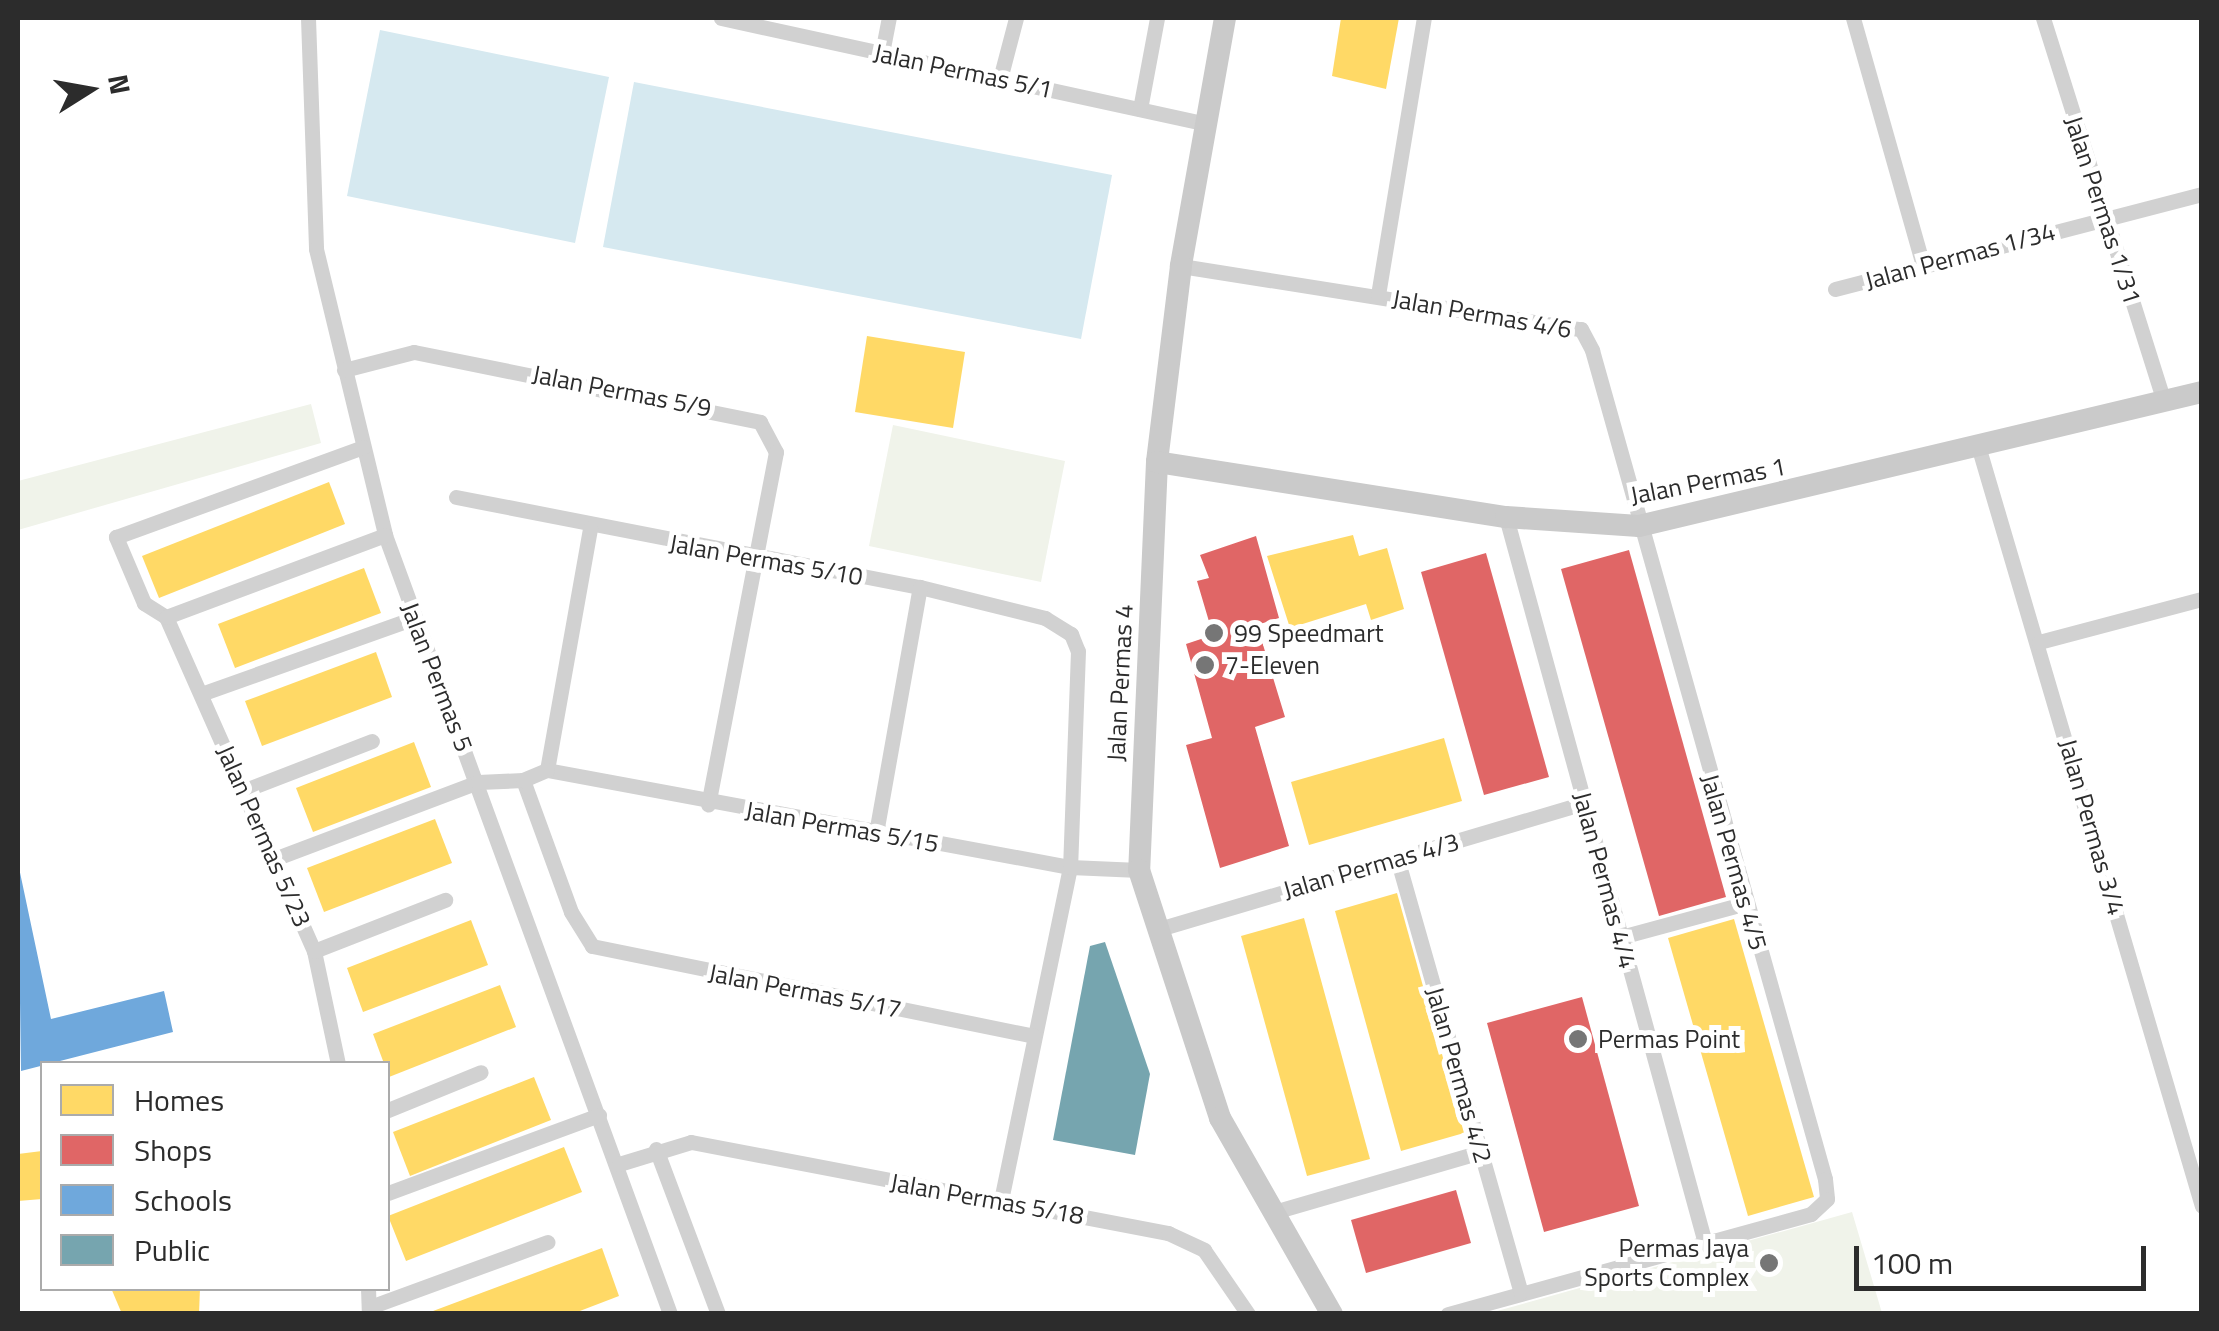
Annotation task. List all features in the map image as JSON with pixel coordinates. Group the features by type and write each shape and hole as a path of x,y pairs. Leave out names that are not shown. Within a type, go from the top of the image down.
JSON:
{"street":[{"name":"Jalan Permas 5","path":"308,18 316,249 385,535 670,1314"},
{"name":"Jalan Permas 5/1","path":"721,18 755,21 882,53 1204,123"},
{"path":"882,53 889,18"},
{"path":"1000,78 1016,18"},
{"path":"1140,110 1157,18"},
{"name":"Jalan Permas 4","path":"1225,18 1181,266 1158,462 1139,870 1220,1118 1332,1314"},
{"path":"1378,295 1424,18"},
{"path":"1853,18 1922,262"},
{"name":"Jalan Permas 1/31","path":"2044,18 2164,402"},
{"name":"Jalan Permas 1/34","path":"1835,289 1922,262 2202,194"},
{"name":"Jalan Permas 4/6","path":"1181,266 1581,330 1592,350 1639,526"},
{"name":"Jalan Permas 5/9","path":"344,370 394,354 426,353 760,422 776,452 756,558"},
{"name":"Jalan Permas 1","path":"1158,462 1506,517 1639,526 1980,449 2202,392"},
{"name":"Jalan Permas 5/23","path":"337,1061 314,951 166,617 144,603 116,537 363,446"},
{"name":"Jalan Permas 3/4","path":"1980,449 2202,1206"},
{"name":"Jalan Permas 5/10","path":"456,497 590,528 920,588 1045,618 1072,634 1078,651 1070,868"},
{"name":"Jalan Permas 4/4","path":"1506,517 1705,1243"},
{"name":"Jalan Permas 4/5","path":"1639,526 1827,1199 1811,1214 1705,1243"},
{"path":"274,859 478,782 523,780 547,770 590,528"},
{"path":"166,617 385,535"},
{"path":"708,804 756,558"},
{"path":"876,833 920,588"},
{"path":"2039,642 2202,599"},
{"path":"201,694 414,618"},
{"path":"245,790 372,740"},
{"name":"Jalan Permas 5/15","path":"547,770 708,804 1070,868 1139,870"},
{"name":"Jalan Permas 5/17","path":"523,780 582,935 607,953 1034,1036"},
{"name":"Jalan Permas 4/3","path":"1159,928 1584,803"},
{"name":"Jalan Permas 4/2","path":"1398,858 1521,1292"},
{"path":"1001,1201 1070,868"},
{"path":"314,951 445,900"},
{"path":"1621,937 1746,903"},
{"path":"390,1109 481,1072"},
{"path":"390,1192 599,1116"},
{"name":"Jalan Permas 5/18","path":"656,1148 690,1142 1168,1233 1192,1243 1219,1267 1248,1314"},
{"path":"2184,1149 2202,1144"},
{"path":"618,1164 656,1148 718,1314"},
{"path":"1274,1212 1481,1152"},
{"path":"370,1310 548,1242"},
{"path":"1448,1314 1705,1243"}],"shaded area":[{"path":"380,30 609,77 575,243 347,196"},
{"path":"634,82 1112,175 1081,339 603,247"},
{"path":"311,404 321,443 18,530 18,481"},
{"path":"893,425 1065,461 1041,582 869,546"},
{"name":"Permas Jaya Sports Complex","path":"1852,1212 1882,1313 1490,1313"}],"building: Homes":[{"path":"1341,18 1399,18 1386,89 1332,76"},
{"path":"867,336 965,352 953,428 855,412"},
{"path":"329,482 345,524 159,598 142,556"},
{"path":"1353,535 1359,556 1387,548 1404,609 1371,620 1366,604 1290,628 1267,556"},
{"path":"364,568 381,613 235,668 218,624"},
{"path":"376,652 392,697 262,746 245,701"},
{"path":"1444,738 1462,801 1309,845 1291,782"},
{"path":"414,742 431,787 313,832 296,788"},
{"path":"435,819 452,863 324,912 307,868"},
{"path":"1397,893 1464,1133 1401,1151 1335,911"},
{"path":"1304,918 1370,1159 1307,1176 1241,936"},
{"path":"1734,919 1814,1197 1748,1216 1668,938"},
{"path":"471,920 488,965 363,1012 347,968"},
{"path":"500,985 516,1027 390,1077 390,1061 383,1061 373,1034"},
{"path":"534,1077 551,1120 410,1176 393,1132"},
{"path":"564,1147 582,1192 406,1261 390,1215"},
{"path":"40,1151 40,1199 18,1201 18,1154"},
{"path":"602,1248 619,1296 572,1314 425,1314"},
{"path":"112,1291 200,1291 199,1314 122,1314"}],"building: Shops":[{"path":"1256,536 1279,618 1257,625 1285,717 1255,727 1289,846 1220,868 1186,745 1212,738 1186,644 1213,635 1197,581 1209,578 1200,555"},
{"path":"1629,550 1726,897 1659,916 1561,569"},
{"path":"1486,553 1549,777 1484,795 1421,572"},
{"path":"1582,997 1639,1206 1544,1232 1487,1023"},
{"path":"1456,1190 1471,1243 1366,1273 1351,1220"}],"building: Schools":[{"path":"18,863 51,1019 164,991 173,1032 60,1061 40,1061 40,1066 21,1071"}],"building: Public":[{"path":"1105,942 1150,1074 1135,1155 1053,1140 1090,946"}],"place":[{"name":"99 Speedmart","path":"1214,633"},
{"name":"7-Eleven","path":"1205,665"},
{"name":"Permas Point","path":"1578,1039"},
{"name":"Permas Jaya Sports Complex","path":"1769,1263"}]}
